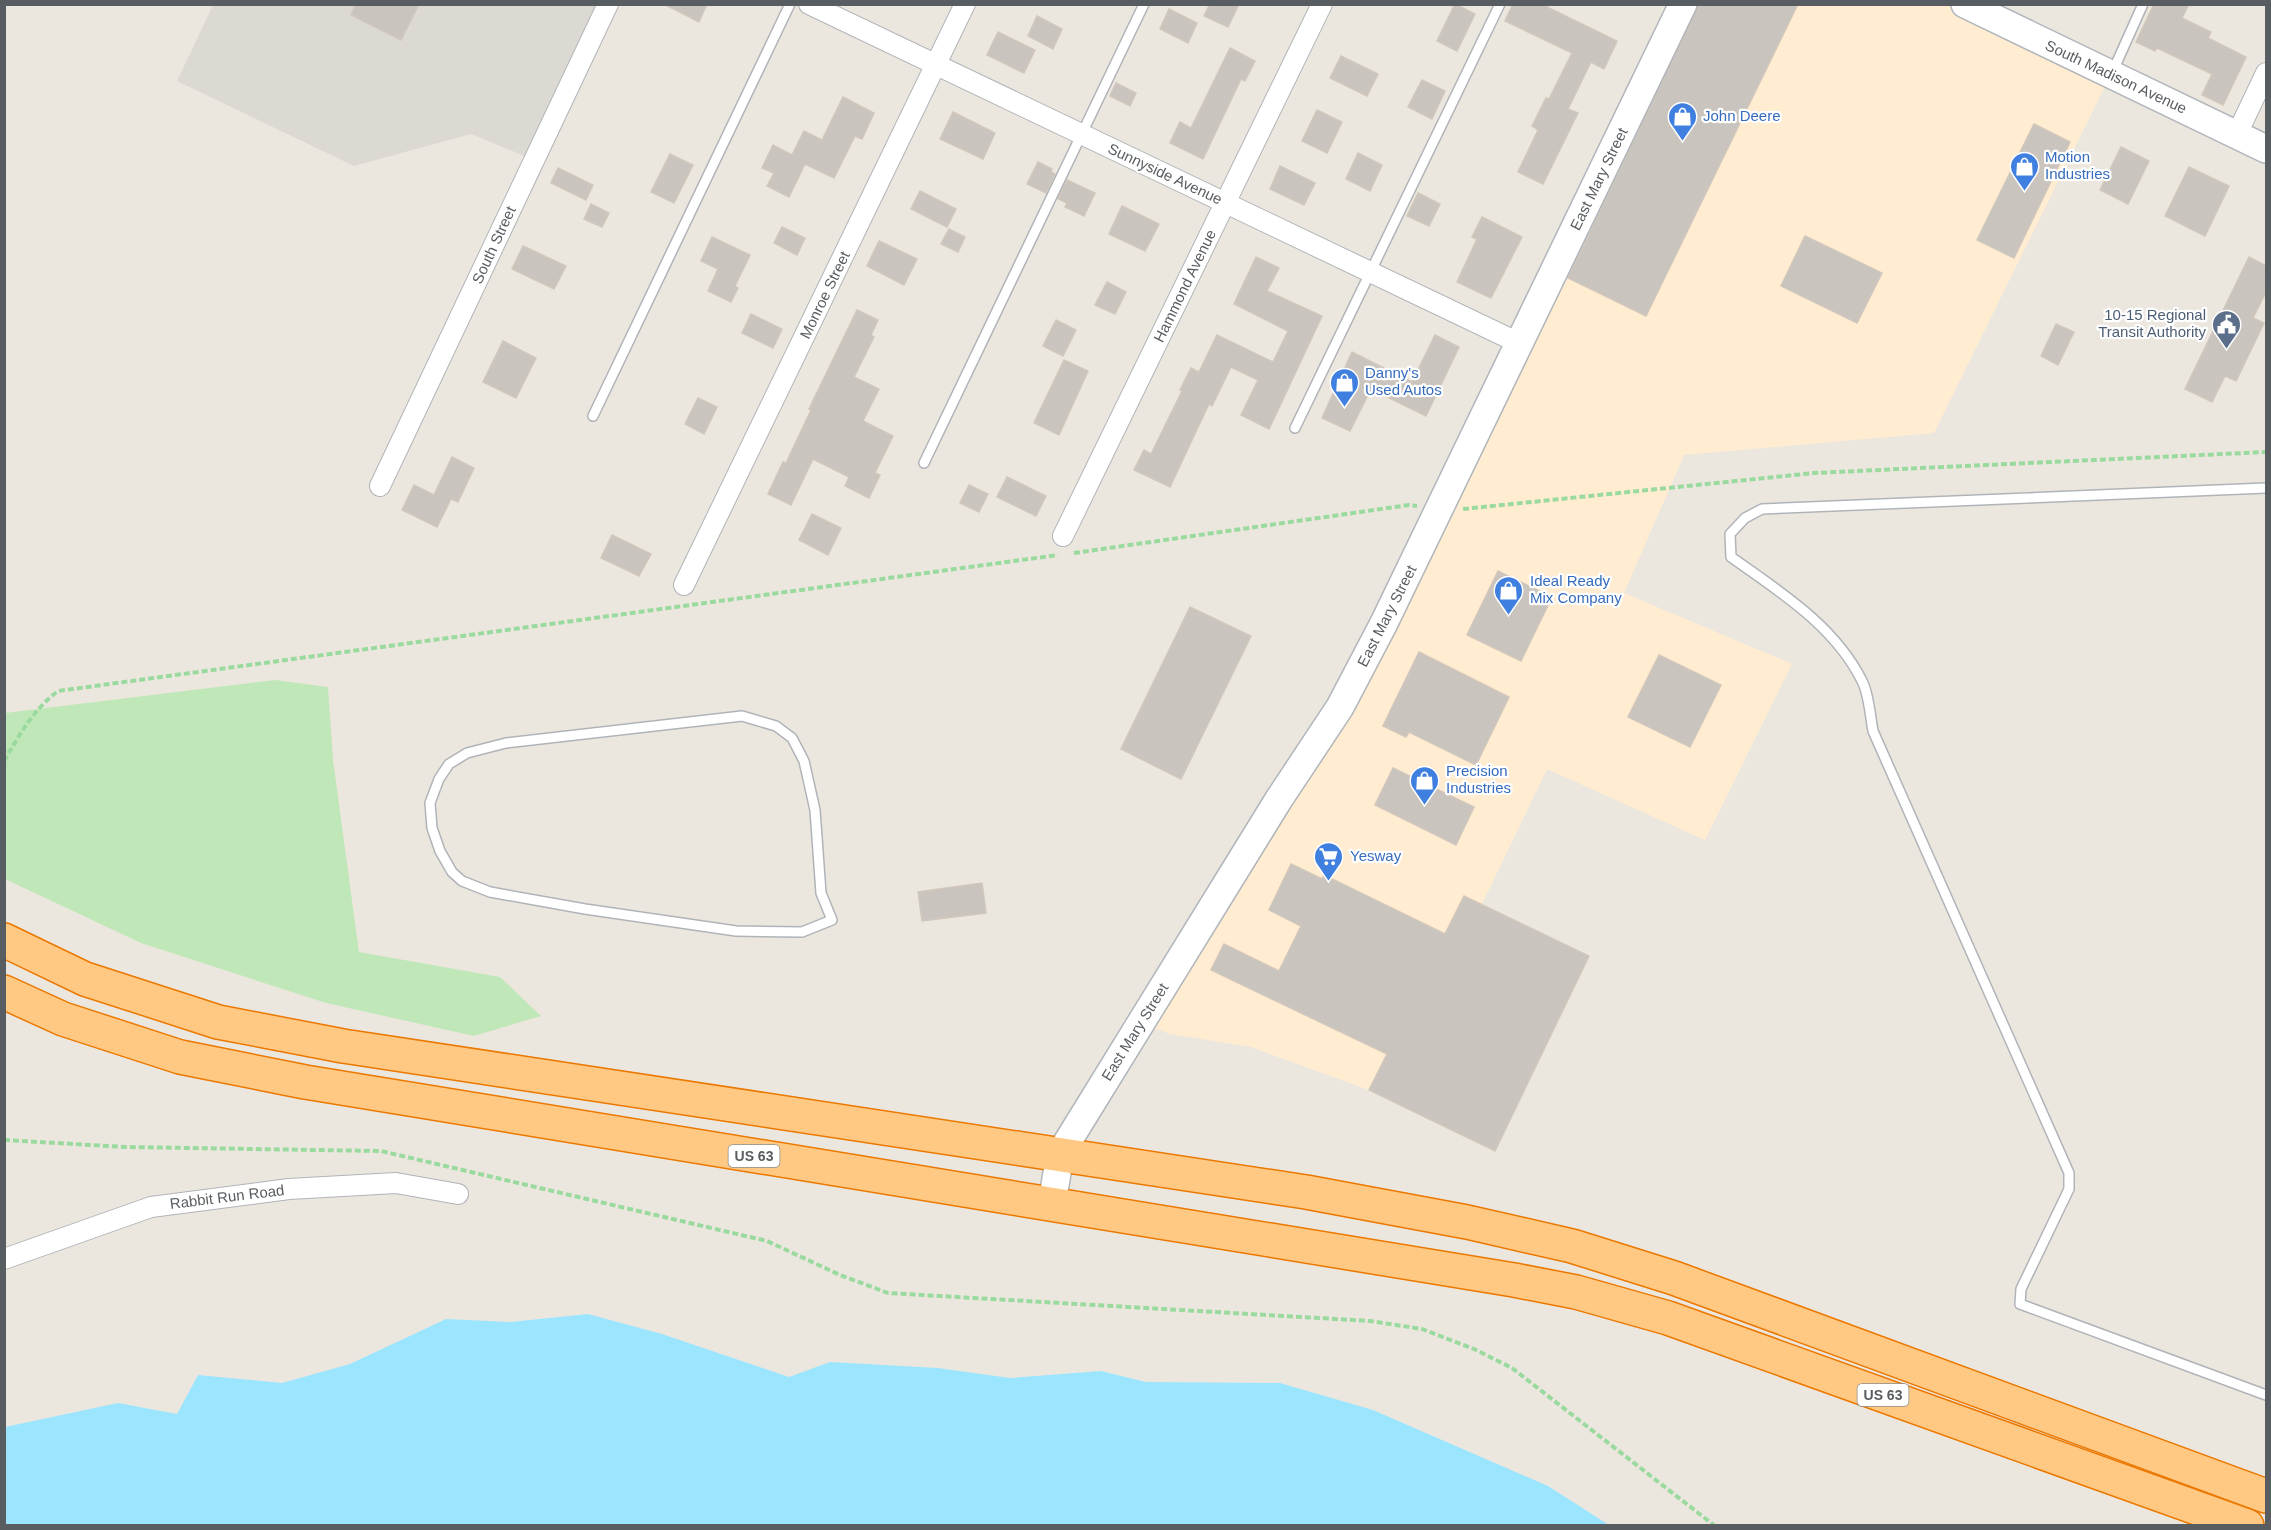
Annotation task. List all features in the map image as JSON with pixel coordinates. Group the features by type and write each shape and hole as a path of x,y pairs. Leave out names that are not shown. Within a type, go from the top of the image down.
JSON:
{"highway":[{"name":"US 63","path":"4,940 85,979 218,1022 343,1046 1306,1192 1467,1222 1572,1246 1674,1278 2266,1496"},
{"name":"US 63","path":"4,992 63,1019 180,1057 305,1082 1274,1239 1576,1292 1668,1318 2247,1526"}],"main road":[{"name":"East Mary Street","path":"1052,1203 1060,1154 1279,799 1340,707 1440,511 1683,4"},
{"name":"South Madison Avenue","path":"1975,7 2266,149"}],"street":[{"name":"South Street","path":"380,486 608,4"},
{"name":"Sunnyside Avenue","path":"809,4 1521,344"},
{"name":"Monroe Street","path":"684,585 965,4"},
{"name":"Hammond Avenue","path":"1063,545 1322,4"},
{"path":"2237,134 2266,73"},
{"name":"Rabbit Run Road","path":"4,1259 151,1207 289,1189 396,1184 458,1194"}],"lane":[{"path":"593,416 790,4"},
{"path":"924,463 1144,4"},
{"path":"1295,428 1500,4"},
{"path":"2111,74 2143,4"},
{"path":"2266,488 1762,509 1745,518 1730,534 1731,557 1783,592 1842,648 1863,683 1873,731 2069,1173 2069,1190 2020,1289 2020,1304 2266,1395"},
{"path":"742,716 776,726 792,738 804,760 815,810 821,893 832,920 802,932 736,931 585,909 490,892 462,881 452,872 440,851 432,828 430,803 439,779 449,764 467,753 506,743 742,716"}],"path":[{"path":"1074,553 1409,504 1440,511 1814,473 2266,452"},
{"path":"4,761 22,728 41,704 58,692 1063,545"},
{"path":"872,1287 888,1293 1370,1321 1422,1329 1474,1349 1512,1368 1715,1526"}],"shaded area":[{"path":"213,5 608,5 534,160 471,134 354,166 177,81"},
{"path":"1683,5 1965,5 2111,74 1934,433 1684,455 1624,593 1792,664 1705,840 1547,769 1482,904 1589,956 1495,1151 1369,1090 1251,1047 1170,1034 1141,1023 1340,707"}],"green space":[{"path":"275,680 328,687 333,760 359,952 500,977 541,1016 474,1036 326,1003 141,943 5,879 5,713"}],"water":[{"path":"588,1314 662,1334 789,1377 830,1362 938,1368 1010,1378 1101,1371 1146,1382 1280,1383 1373,1410 1548,1486 1609,1525 5,1525 5,1427 118,1403 177,1414 198,1375 282,1383 350,1364 446,1319 510,1322"}],"building":[{"path":"356,4 419,4 401,40 351,15"},
{"path":"664,4 707,4 699,22"},
{"path":"1210,4 1239,4 1228,27 1204,16"},
{"path":"1455,4 1475,14 1457,51 1437,41"},
{"path":"1513,4 1541,4 1617,41 1604,69 1591,62 1568,109 1578,113 1543,184 1518,172 1538,130 1532,126 1546,98 1549,99 1572,53 1505,21"},
{"name":"John Deere","path":"1699,4 1798,4 1646,316 1568,278"},
{"path":"2154,4 2189,4 2182,18 2211,32 2208,38 2246,57 2223,105 2202,95 2212,74 2157,48 2155,51 2136,42"},
{"path":"1169,9 1197,23 1188,43 1160,29"},
{"path":"1037,16 1062,29 1053,49 1028,36"},
{"path":"998,32 1035,50 1024,73 987,55"},
{"path":"1230,48 1255,61 1245,81 1241,79 1203,159 1170,143 1180,122 1191,128"},
{"path":"1341,56 1378,74 1367,96 1330,78"},
{"path":"1422,80 1445,91 1432,119 1408,107"},
{"path":"1116,83 1136,93 1130,106 1110,96"},
{"path":"843,97 874,113 862,139 855,136 834,178 805,164 789,197 767,186 774,173 762,168 773,145 792,155 804,131 822,140"},
{"path":"1317,110 1342,122 1327,153 1302,141"},
{"path":"953,112 995,133 983,159 940,139"},
{"name":"Motion Industries","path":"2034,124 2070,142 2014,258 1977,240"},
{"path":"2121,147 2149,161 2128,204 2100,190"},
{"path":"1358,153 1382,165 1370,191 1346,179"},
{"path":"670,154 693,165 674,203 651,192"},
{"path":"1038,162 1052,169 1051,172 1055,174 1046,193 1027,184"},
{"path":"1280,166 1315,183 1304,205 1270,189"},
{"path":"2189,167 2229,186 2205,236 2165,216"},
{"path":"558,168 593,185 586,200 551,183"},
{"path":"1067,180 1095,193 1084,216 1065,207 1067,203 1058,199"},
{"path":"920,191 956,209 947,227 911,209"},
{"path":"1418,193 1440,204 1429,226 1407,216"},
{"path":"591,204 609,213 602,227 584,219"},
{"path":"1122,206 1159,224 1145,251 1109,234"},
{"path":"1482,217 1522,237 1491,298 1457,282 1477,239 1472,237"},
{"path":"782,227 805,238 797,255 774,243"},
{"path":"949,229 965,237 958,252 941,244"},
{"path":"1805,236 1882,273 1857,323 1781,286"},
{"path":"712,237 750,255 735,286 738,288 731,302 708,291 718,269 701,261"},
{"path":"879,241 917,259 904,285 867,266"},
{"path":"523,246 566,266 554,289 512,269"},
{"path":"1256,257 1279,268 1267,291 1322,316 1269,429 1241,415 1258,380 1231,367 1212,406 1209,404 1170,487 1134,470 1144,450 1151,454 1191,368 1199,372 1217,335 1273,362 1288,331 1234,304"},
{"name":"10-15 Regional Transit Authority","path":"2249,257 2266,266 2266,292 2253,318 2264,323 2236,381 2225,376 2212,402 2185,389"},
{"path":"1107,282 1126,292 1115,314 1095,305"},
{"path":"857,310 878,320 871,335 874,337 854,377 879,389 863,421 893,436 875,473 880,475 869,498 845,486 849,477 813,459 791,505 768,494 783,462 786,463 811,410 809,409"},
{"path":"751,314 782,329 773,348 742,333"},
{"path":"1056,320 1076,330 1063,356 1043,346"},
{"path":"2056,324 2074,332 2058,365 2041,356"},
{"path":"1435,335 1459,347 1426,416 1371,389 1350,431 1322,418 1352,352 1412,382"},
{"path":"503,341 536,358 516,398 483,382"},
{"path":"1064,360 1088,371 1059,435 1034,423"},
{"path":"698,398 717,407 704,434 685,424"},
{"path":"452,457 474,468 458,502 451,499 437,527 402,510 414,485 434,495"},
{"path":"1007,477 1046,496 1036,516 997,497"},
{"path":"969,485 988,494 979,512 960,503"},
{"path":"812,514 841,528 828,555 799,540"},
{"path":"612,535 651,554 639,576 601,558"},
{"name":"Ideal Ready Mix Company","path":"1498,571 1552,597 1521,661 1467,635"},
{"path":"1190,607 1251,636 1181,779 1121,749"},
{"path":"1419,652 1509,697 1476,765 1409,732 1406,737 1383,726"},
{"path":"1659,655 1721,685 1690,747 1628,717"},
{"name":"Precision Industries","path":"1393,768 1474,807 1456,845 1375,805"},
{"path":"1291,864 1322,879 1324,875 1445,934 1464,896 1589,956 1495,1151 1369,1090 1387,1054 1211,970 1224,944 1279,971 1301,926 1269,910"},
{"path":"982,883 986,913 922,921 918,892"}],"place":[{"name":"John Deere","path":"1682,142"},
{"name":"Motion Industries","path":"2024,192"},
{"name":"10-15 Regional Transit Authority","path":"2227,350"},
{"name":"Danny's Used Autos","path":"1344,408"},
{"name":"Ideal Ready Mix Company","path":"1509,616"},
{"name":"Precision Industries","path":"1425,806"},
{"name":"Yesway","path":"1329,882"}]}
